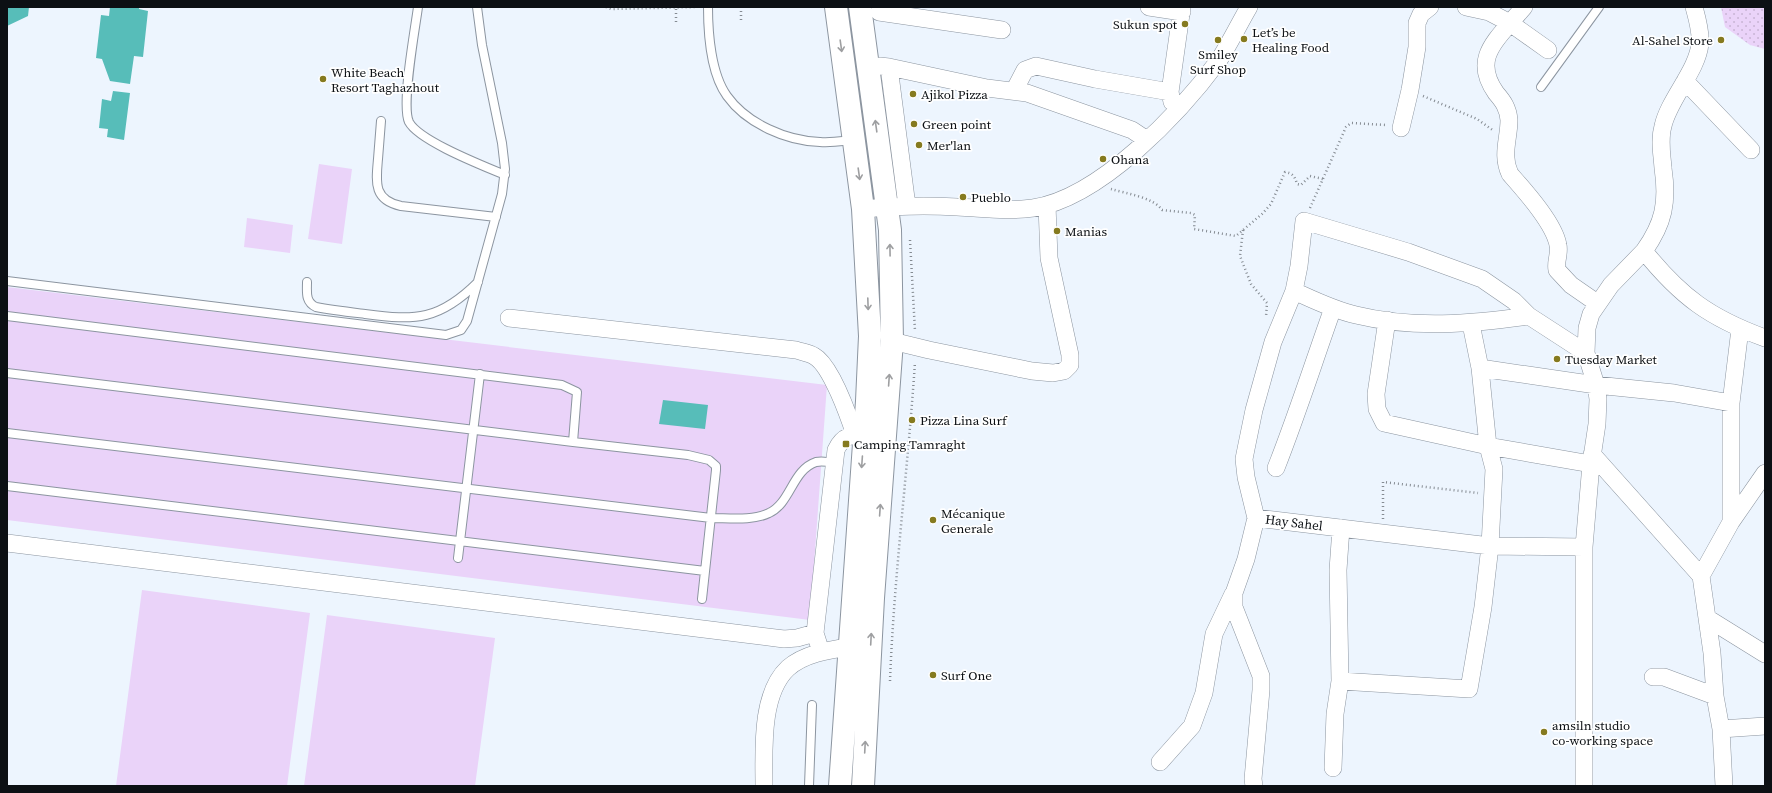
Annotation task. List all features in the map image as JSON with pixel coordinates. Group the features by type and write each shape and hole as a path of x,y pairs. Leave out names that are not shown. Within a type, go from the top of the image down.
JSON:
{"highway":[{"path":"836,7 863,209 870,336 859,435 849,647 840,786"},
{"path":"862,786 873,598 892,341 890,230 897,206 867,65 870,10"}],"street":[{"path":"1149,7 1182,9 1170,92 1171,101 1177,111"},
{"path":"863,209 897,206 998,210 1031,208 1047,205 1066,198 1094,183 1147,140 1177,111 1219,59 1249,7"},
{"path":"1401,128 1410,90 1417,47 1417,23 1421,14 1430,7"},
{"path":"1466,7 1489,12 1510,23 1548,50"},
{"path":"1524,7 1489,48 1485,65 1495,91 1506,104 1508,112 1509,120 1505,158 1510,174 1541,212 1556,237 1558,245 1557,270 1571,285 1598,303"},
{"path":"1584,786 1584,547 1591,459 1597,424 1596,385 1586,353 1587,328 1591,314 1598,303 1611,285 1644,251 1655,237 1661,223 1664,211 1664,173 1660,136 1666,115 1685,81 1700,44 1694,7"},
{"path":"870,10 1002,30"},
{"path":"867,65 889,67 987,88 1027,93 1132,130 1147,140"},
{"path":"1014,91 1025,70 1036,66 1095,79 1170,92"},
{"path":"889,67 897,206"},
{"path":"1685,81 1751,150"},
{"path":"892,341 1032,371 1053,373 1064,371 1070,365 1070,355 1049,258 1047,205"},
{"path":"1256,518 1246,477 1244,459 1254,410 1273,342 1294,291 1299,266 1304,221 1408,252 1482,279 1514,302 1529,316 1586,353"},
{"path":"1644,251 1678,289 1694,303 1708,313 1740,329 1765,338"},
{"path":"1294,291 1333,308 1355,315 1387,320 1432,324 1472,324 1529,316"},
{"path":"1276,468 1294,422 1333,308"},
{"path":"509,318 796,350 814,355 828,370 859,435"},
{"path":"1387,320 1376,394 1377,409 1384,423 1488,446 1591,459 1701,576 1712,654 1714,696 1720,729 1724,786"},
{"path":"1340,681 1469,689 1490,546 1494,468 1488,446 1480,368 1472,324"},
{"path":"1731,522 1732,404 1740,329"},
{"path":"1480,368 1596,385 1674,393 1732,404"},
{"path":"821,652 815,633 836,450 843,438 859,435 886,436"},
{"path":"1701,576 1731,522 1765,473"},
{"name":"Hay Sahel","path":"1251,784 1261,690 1261,676 1247,637 1236,614 1234,593 1246,559 1256,518 1490,546 1584,547"},
{"path":"1332,768 1334,714 1340,681 1338,570 1341,528"},
{"path":"7,543 784,639 797,638 815,633"},
{"path":"1160,762 1192,726 1204,693 1214,634 1234,593"},
{"path":"1707,618 1765,654"},
{"path":"764,786 764,744 770,702 776,684 788,668 805,658 821,652 849,647"},
{"path":"1652,677 1670,679 1714,696"},
{"path":"1720,729 1765,726"}],"lane":[{"path":"418,7 405,105 409,123 420,133 438,144 505,175"},
{"path":"7,281 446,335 456,332 464,326 496,217 505,175 504,155 482,45 477,7"},
{"path":"708,7 713,60 726,96 743,112 760,125 797,140 821,142 854,140"},
{"path":"1541,87 1599,7"},
{"path":"381,121 376,179 377,187 386,200 401,206 496,217"},
{"path":"307,282 307,298 312,305 316,307 401,319 418,317 435,312 466,294 478,281"},
{"path":"7,316 562,385 577,392 573,442"},
{"path":"7,373 688,455 708,460 716,466 716,470 702,599"},
{"path":"458,558 475,430 480,374"},
{"path":"7,433 711,518 755,517 769,514 778,508 786,498 802,472 817,462 834,463"},
{"path":"7,486 705,571"},
{"path":"809,786 812,705"}],"path":[{"path":"606,7 611,9 690,7"},
{"path":"676,7 676,22"},
{"path":"741,7 741,21"},
{"path":"1410,90 1477,119 1506,140"},
{"path":"1304,221 1346,128 1351,123 1380,124 1401,128"},
{"path":"1094,183 1151,201 1158,205 1162,210 1191,213 1195,215 1194,229 1236,236 1271,204 1285,172 1294,176 1297,184 1301,185 1310,176 1323,179"},
{"path":"1243,230 1240,256 1251,284 1267,303 1265,328 1273,342"},
{"path":"890,681 892,628 910,435 916,347 909,237"},
{"path":"1383,532 1383,482 1493,495"}],"shaded area":[{"path":"7,7 29,7 28,16 7,26"},
{"path":"110,7 139,7 139,9 148,11 143,57 134,56 130,84 110,81 102,59 96,58 101,15 109,16"},
{"path":"1721,7 1765,7 1765,49 1750,45 1725,27"},
{"path":"113,91 130,93 124,140 107,137 108,129 99,128 102,99 111,101"},
{"path":"319,164 352,169 342,244 308,239"},
{"path":"247,218 293,225 290,253 244,247"},
{"path":"7,287 827,385 810,620 7,520"},
{"path":"663,400 708,405 705,429 659,424"},
{"path":"142,590 310,613 287,786 116,786"},
{"path":"327,615 495,638 475,786 304,786"}],"place":[{"name":"Sukun spot","path":"1185,24"},
{"name":"Let’s be Healing Food","path":"1244,39"},
{"name":"Smiley Surf Shop","path":"1218,40"},
{"name":"Al-Sahel Store","path":"1721,40"},
{"name":"White Beach Resort Taghazhout","path":"323,79"},
{"name":"Ajikol Pizza","path":"913,94"},
{"name":"Green point","path":"914,124"},
{"name":"Mer'lan","path":"919,145"},
{"name":"Ohana","path":"1103,159"},
{"name":"Pueblo","path":"963,197"},
{"name":"Manias","path":"1057,231"},
{"name":"Tuesday Market","path":"1557,359"},
{"name":"Pizza Lina Surf","path":"912,420"},
{"name":"Camping Tamraght","path":"846,444"},
{"name":"Mécanique Generale","path":"933,520"},
{"name":"Surf One","path":"933,675"},
{"name":"amsiln studio co-working space","path":"1544,732"}]}
